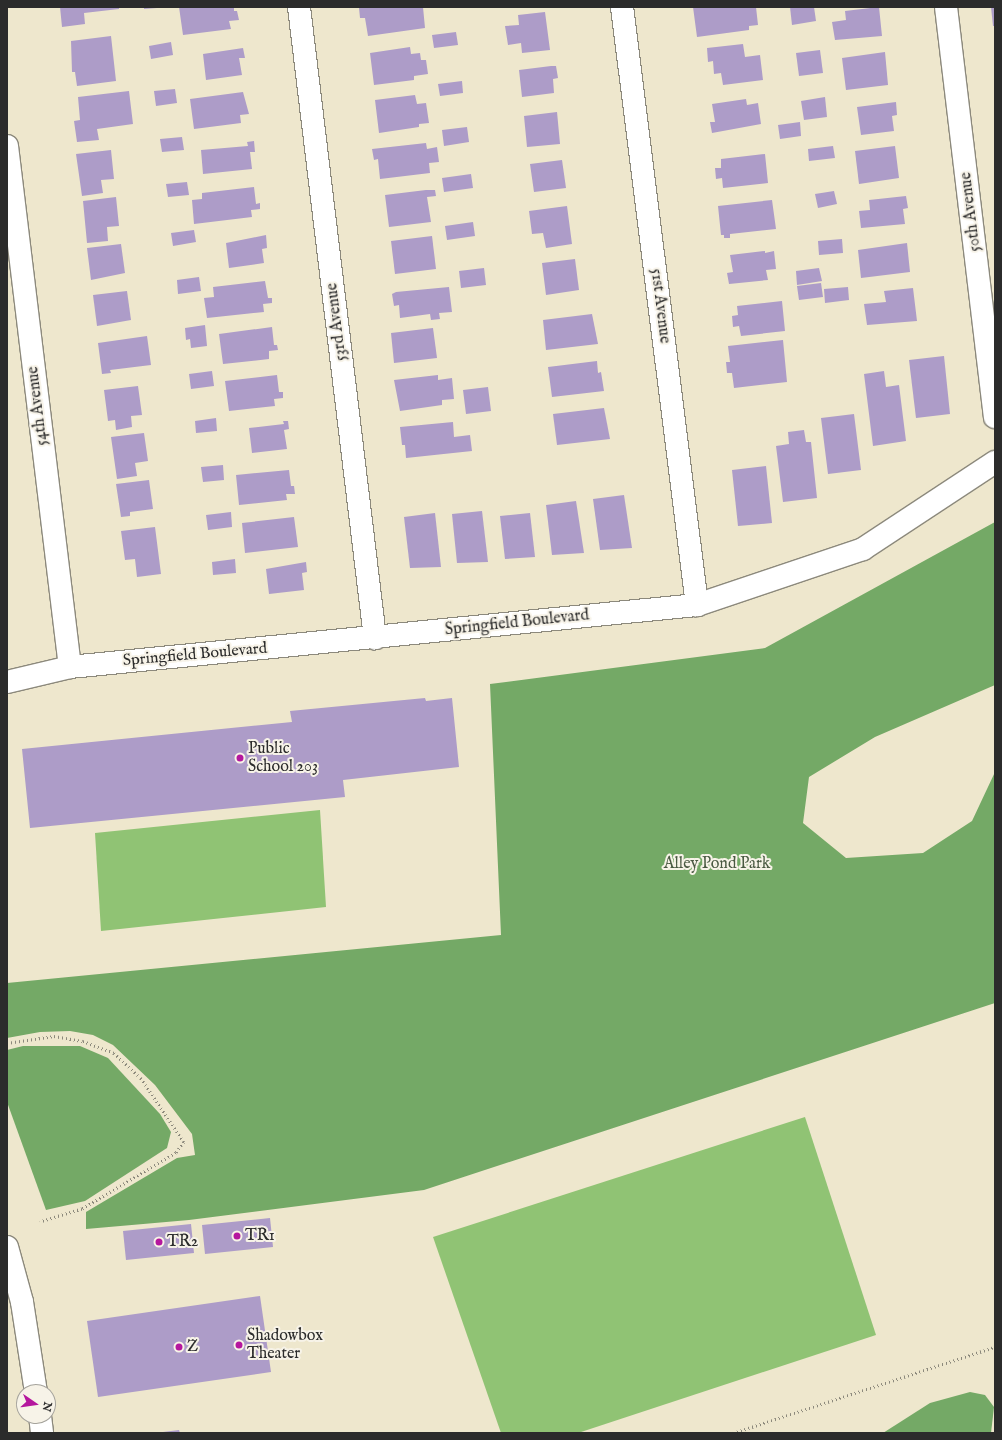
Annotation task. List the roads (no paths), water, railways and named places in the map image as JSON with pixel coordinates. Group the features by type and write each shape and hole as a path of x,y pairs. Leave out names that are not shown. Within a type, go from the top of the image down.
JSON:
{"street":[{"name":"53rd Avenue","path":"299,7 375,638"},
{"name":"51st Avenue","path":"622,7 697,605"},
{"name":"50th Avenue","path":"946,7 995,416"},
{"name":"54th Avenue","path":"7,146 70,666"},
{"name":"Springfield Boulevard","path":"7,682 70,666 375,638 697,605 863,549 995,462"},
{"path":"7,1247 22,1302 35,1384"}],"place":[{"name":"Public School 203","path":"240,758"},
{"name":"TR1","path":"237,1236"},
{"name":"TR2","path":"159,1242"},
{"name":"Shadowbox Theater","path":"239,1345"},
{"name":"Z","path":"179,1347"}],"park label":[{"name":"Alley Pond Park","path":"717,864"}]}
